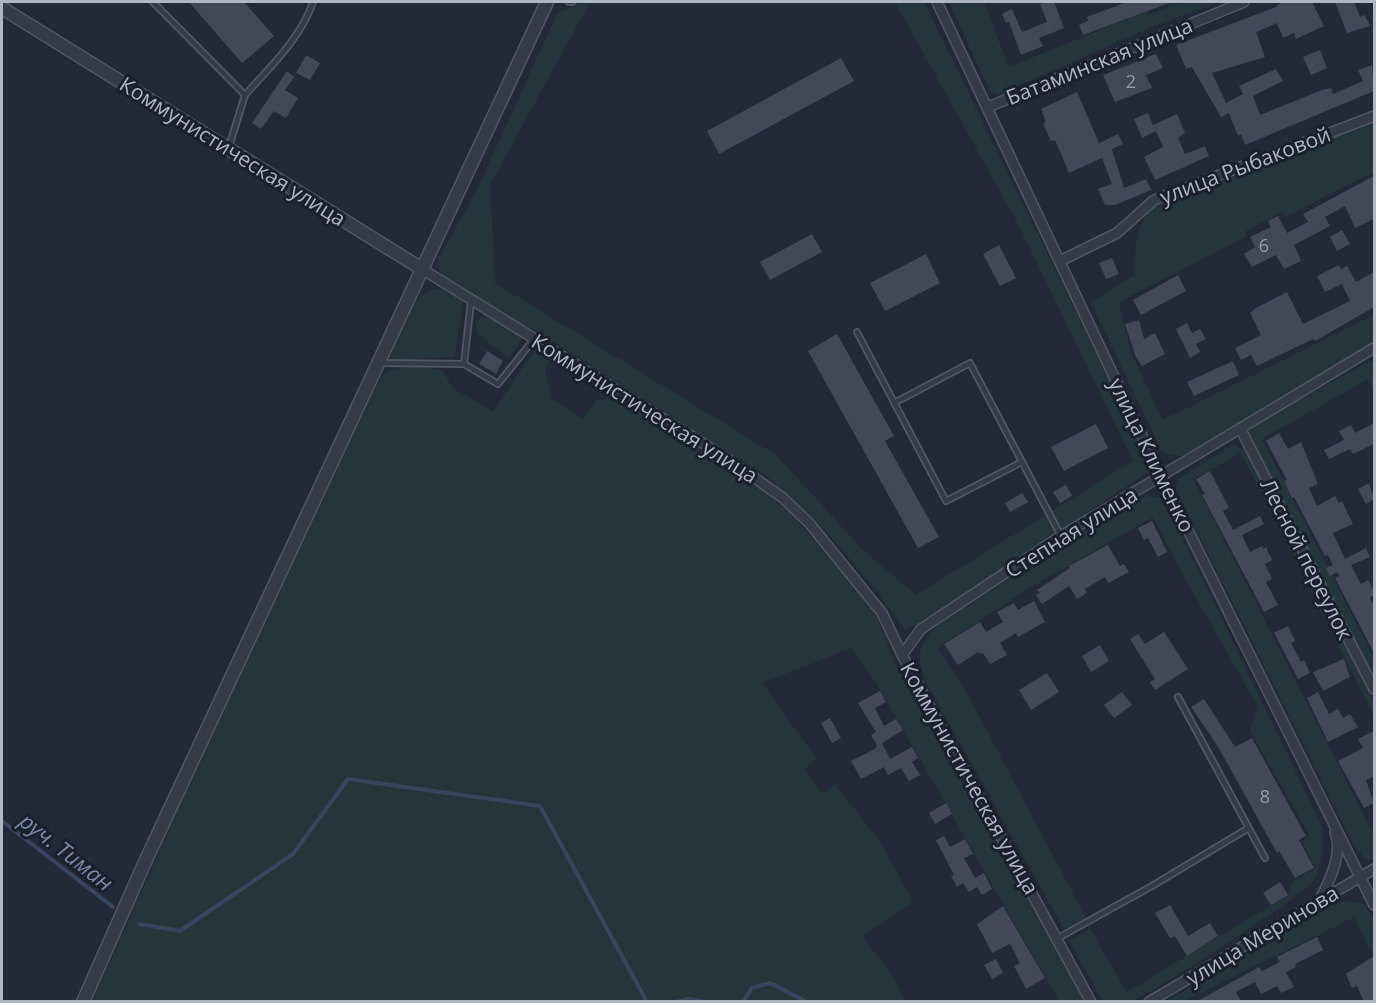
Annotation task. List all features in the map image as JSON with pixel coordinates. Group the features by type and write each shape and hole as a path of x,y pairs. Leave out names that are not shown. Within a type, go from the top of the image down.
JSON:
{"street":[{"path":"83,1002 145,862 547,2"},
{"name":"улица Клименко","path":"937,2 1161,476 1374,905"},
{"name":"Батаминская улица","path":"988,107 1244,2"},
{"name":"Коммунистическая улица","path":"2,8 535,337 733,462 783,498 810,524 882,613 902,655 1091,1002"},
{"name":"улица Рыбаковой","path":"1060,261 1117,232 1154,200 1374,116"},
{"name":"Степная улица","path":"902,655 921,629 1061,536 1374,348"},
{"name":"Лесной переулок","path":"1240,428 1374,689"},
{"path":"1320,900 1330,880 1338,839 1328,810"},
{"name":"улица Меринова","path":"1149,1002 1374,869"}],"lane":[{"path":"153,2 245,95"},
{"path":"229,147 245,95 285,51 308,17 313,2"},
{"path":"464,364 471,299"},
{"path":"857,332 946,501 1022,462"},
{"path":"378,363 464,364 498,384 535,337"},
{"path":"894,403 970,363 1061,536"},
{"path":"1178,696 1247,829 1265,858"},
{"path":"1058,938 1152,886 1247,829"}],"shaded area":[{"path":"581,2 590,2 490,185 495,283 776,455 865,552 916,595 1133,461 1017,222 895,2 924,2 1153,469 906,631 866,577 818,523 767,476 570,352 443,277 439,269 439,258 475,194 557,14"},
{"path":"949,2 984,2 1009,67 1147,11 1148,15 1182,2 1219,2 1149,28 997,95 990,91"},
{"path":"1374,119 1374,172 1285,217 1282,212 1245,231 1247,236 1119,302 1131,353 1163,420 1374,315 1374,344 1183,456 1168,455 1162,452 1091,302 1135,275 1137,240 1146,215 1168,200 1280,153"},
{"path":"439,288 463,301 455,357 389,360 401,327 412,306 428,291"},
{"path":"483,312 523,337 509,358 478,334 476,324"},
{"path":"536,348 551,359 545,369 552,399 583,419 597,400 617,397 767,494 791,515 838,565 878,619 896,665 1086,1001 1059,1001 875,681 851,648 762,683 817,759 804,769 823,794 835,784 881,843 913,902 863,936 895,980 905,1001 92,1002 182,801 381,376 403,367 442,370 453,388 493,412"},
{"path":"1370,361 1374,361 1374,391 1368,379 1262,439 1374,658 1374,678 1249,433 1253,425"},
{"path":"1234,444 1247,452 1374,702 1374,716 1241,453 1193,479 1374,835 1374,860 1366,859 1354,846 1175,488 1179,478"},
{"path":"1147,496 1160,498 1166,503 1321,824 1323,846 1319,869 1313,882 1283,905 1194,965 1143,995 1128,1002 1103,1001 1069,941 1090,929 1127,992 1288,895 1293,881 1316,868 1302,842 1310,836 1250,731 1258,707 1153,517 1033,586 938,647 969,697 1086,918 1064,929 926,682 920,652 928,636 946,619 1059,547"},
{"path":"1346,901 1364,904 1374,921 1374,958 1354,917 1184,1001 1165,1002 1328,906"}],"building":[{"path":"189,2 244,2 274,36 242,63"},
{"path":"1054,2 1064,28 1039,38 1043,46 1021,55 1009,22 1006,23 1002,14 1012,9 1022,32 1047,22 1040,4"},
{"path":"1127,2 1169,3 1083,35 1079,25 1088,21 1087,17"},
{"path":"1282,2 1312,2 1324,26 1296,39 1294,33 1283,38 1277,23 1256,32 1265,57 1212,73 1226,103 1243,94 1239,86 1276,69 1283,81 1253,96 1260,115 1322,90 1331,88 1333,94 1363,81 1358,70 1372,65 1374,91 1245,145 1241,134 1238,136 1229,113 1221,117 1192,67 1186,69 1176,45 1276,7"},
{"path":"1335,2 1354,2 1360,17 1365,15 1370,26 1347,33"},
{"path":"1320,50 1327,68 1311,75 1303,57"},
{"path":"1156,54 1163,68 1146,75 1152,88 1115,102 1103,75"},
{"path":"306,55 320,63 310,80 296,73"},
{"path":"841,58 854,81 719,154 707,131"},
{"path":"287,71 294,77 285,90 298,98 286,118 274,111 261,129 252,123"},
{"path":"1077,92 1099,143 1118,134 1123,144 1112,149 1124,188 1146,179 1151,190 1115,205 1105,205 1098,189 1112,184 1102,158 1069,173 1055,140 1051,141 1043,123 1046,122 1041,109"},
{"path":"1148,113 1153,125 1177,114 1185,133 1178,138 1185,154 1205,146 1209,156 1155,180 1144,157 1163,147 1156,131 1142,138 1134,119"},
{"path":"1374,176 1374,219 1355,228 1345,206 1325,217 1330,226 1294,245 1301,261 1284,269 1276,255 1252,267 1244,254 1255,247 1250,237 1271,227 1268,221 1278,216 1287,233 1308,222 1303,214"},
{"path":"1342,230 1350,244 1337,251 1330,237"},
{"path":"812,234 822,252 770,280 760,262"},
{"path":"999,245 1016,278 1000,286 983,254"},
{"path":"926,254 940,283 885,311 870,283"},
{"path":"1112,258 1119,274 1106,279 1099,263"},
{"path":"1339,265 1341,269 1347,266 1356,282 1374,272 1374,307 1315,341 1313,339 1257,366 1251,355 1241,360 1235,348 1261,335 1250,313 1256,308 1287,292 1303,324 1350,301 1342,284 1325,292 1317,276"},
{"path":"1178,275 1186,291 1141,315 1133,300"},
{"path":"1139,320 1144,339 1155,333 1165,354 1142,366 1136,357 1125,324"},
{"path":"1187,323 1192,333 1200,329 1206,339 1196,344 1200,352 1190,358 1176,329"},
{"path":"837,334 894,436 885,441 939,537 918,548 808,351"},
{"path":"487,351 503,361 496,374 479,364"},
{"path":"1233,361 1239,375 1194,396 1187,382"},
{"path":"1374,423 1374,444 1353,454 1350,449 1329,459 1324,450 1344,440 1339,431 1351,425 1355,433"},
{"path":"1096,424 1108,448 1064,471 1051,447"},
{"path":"1279,433 1288,449 1301,442 1318,484 1309,488 1317,506 1335,496 1339,503 1342,501 1353,524 1333,533 1345,559 1366,548 1370,557 1351,565 1361,584 1368,580 1374,591 1374,595 1370,598 1374,606 1374,653 1335,578 1339,576 1337,572 1330,576 1326,568 1333,565 1328,555 1325,556 1294,497 1292,498 1284,481 1287,480 1266,441"},
{"path":"1210,471 1229,508 1223,511 1233,530 1260,516 1264,524 1242,535 1250,552 1262,546 1263,549 1266,547 1272,560 1265,564 1272,579 1266,582 1278,605 1264,612 1202,495 1205,494 1196,479"},
{"path":"1369,483 1374,499 1366,504 1358,489"},
{"path":"1066,485 1072,496 1060,503 1053,492"},
{"path":"1022,493 1028,502 1010,512 1005,503"},
{"path":"1152,521 1167,552 1158,557 1148,538 1144,540 1138,528"},
{"path":"1108,545 1120,566 1124,564 1129,572 1108,583 1105,577 1085,589 1087,593 1077,599 1069,586 1042,604 1036,595 1040,593 1037,590 1070,568 1069,566"},
{"path":"1034,601 1045,622 1018,637 1016,633 1000,643 1007,655 990,664 983,653 978,652 958,665 944,644 980,622 986,632 1003,622 997,612 1014,603 1018,610"},
{"path":"1288,626 1295,641 1291,643 1301,662 1304,660 1310,673 1298,679 1274,633"},
{"path":"1164,632 1188,669 1155,690 1150,682 1155,679 1130,639 1138,634 1145,644"},
{"path":"1100,645 1109,661 1091,672 1082,656"},
{"path":"1344,659 1350,677 1323,691 1313,672"},
{"path":"1047,673 1059,692 1031,710 1019,690"},
{"path":"880,691 886,702 875,708 884,726 896,719 903,730 882,743 890,759 912,747 918,758 912,762 920,775 909,781 901,768 888,775 884,767 861,779 851,761 875,749 877,745 871,735 876,732 858,703"},
{"path":"1122,692 1132,705 1114,718 1104,705"},
{"path":"1318,692 1329,714 1338,709 1343,718 1350,714 1358,727 1328,742 1307,698"},
{"path":"1204,699 1235,747 1252,738 1306,836 1299,840 1314,868 1295,878 1279,851 1277,853 1217,745 1191,707"},
{"path":"830,718 841,738 832,743 821,723"},
{"path":"1374,731 1374,776 1366,780 1374,803 1364,808 1338,761 1363,748 1358,739"},
{"path":"946,803 952,814 935,824 929,813"},
{"path":"944,836 950,847 965,839 973,854 964,858 975,878 984,873 992,889 982,895 977,887 969,892 963,883 957,887 951,876 954,875 936,840"},
{"path":"1280,882 1288,895 1271,905 1263,893"},
{"path":"1170,905 1188,936 1210,923 1218,936 1187,956 1175,936 1170,938 1155,913"},
{"path":"1003,906 1045,978 1026,989 1014,966 1020,963 1010,944 992,953 977,924"},
{"path":"1317,937 1323,950 1295,964 1296,967 1286,972 1294,987 1281,993 1277,986 1261,994 1255,982 1236,992 1241,1002 1196,1002 1259,967 1262,971 1280,962 1277,957"},
{"path":"1374,956 1374,1002 1364,1002 1357,986 1352,988 1346,974"},
{"path":"996,959 1003,973 992,979 984,965"}],"waterway":[{"path":"139,924 180,931 293,854 348,779 540,806 647,1002"},
{"name":"руч. Тиман","path":"2,821 113,907"},
{"path":"743,1002 752,988 770,983 807,1002"},
{"path":"676,1002 689,999 705,1002"}]}
